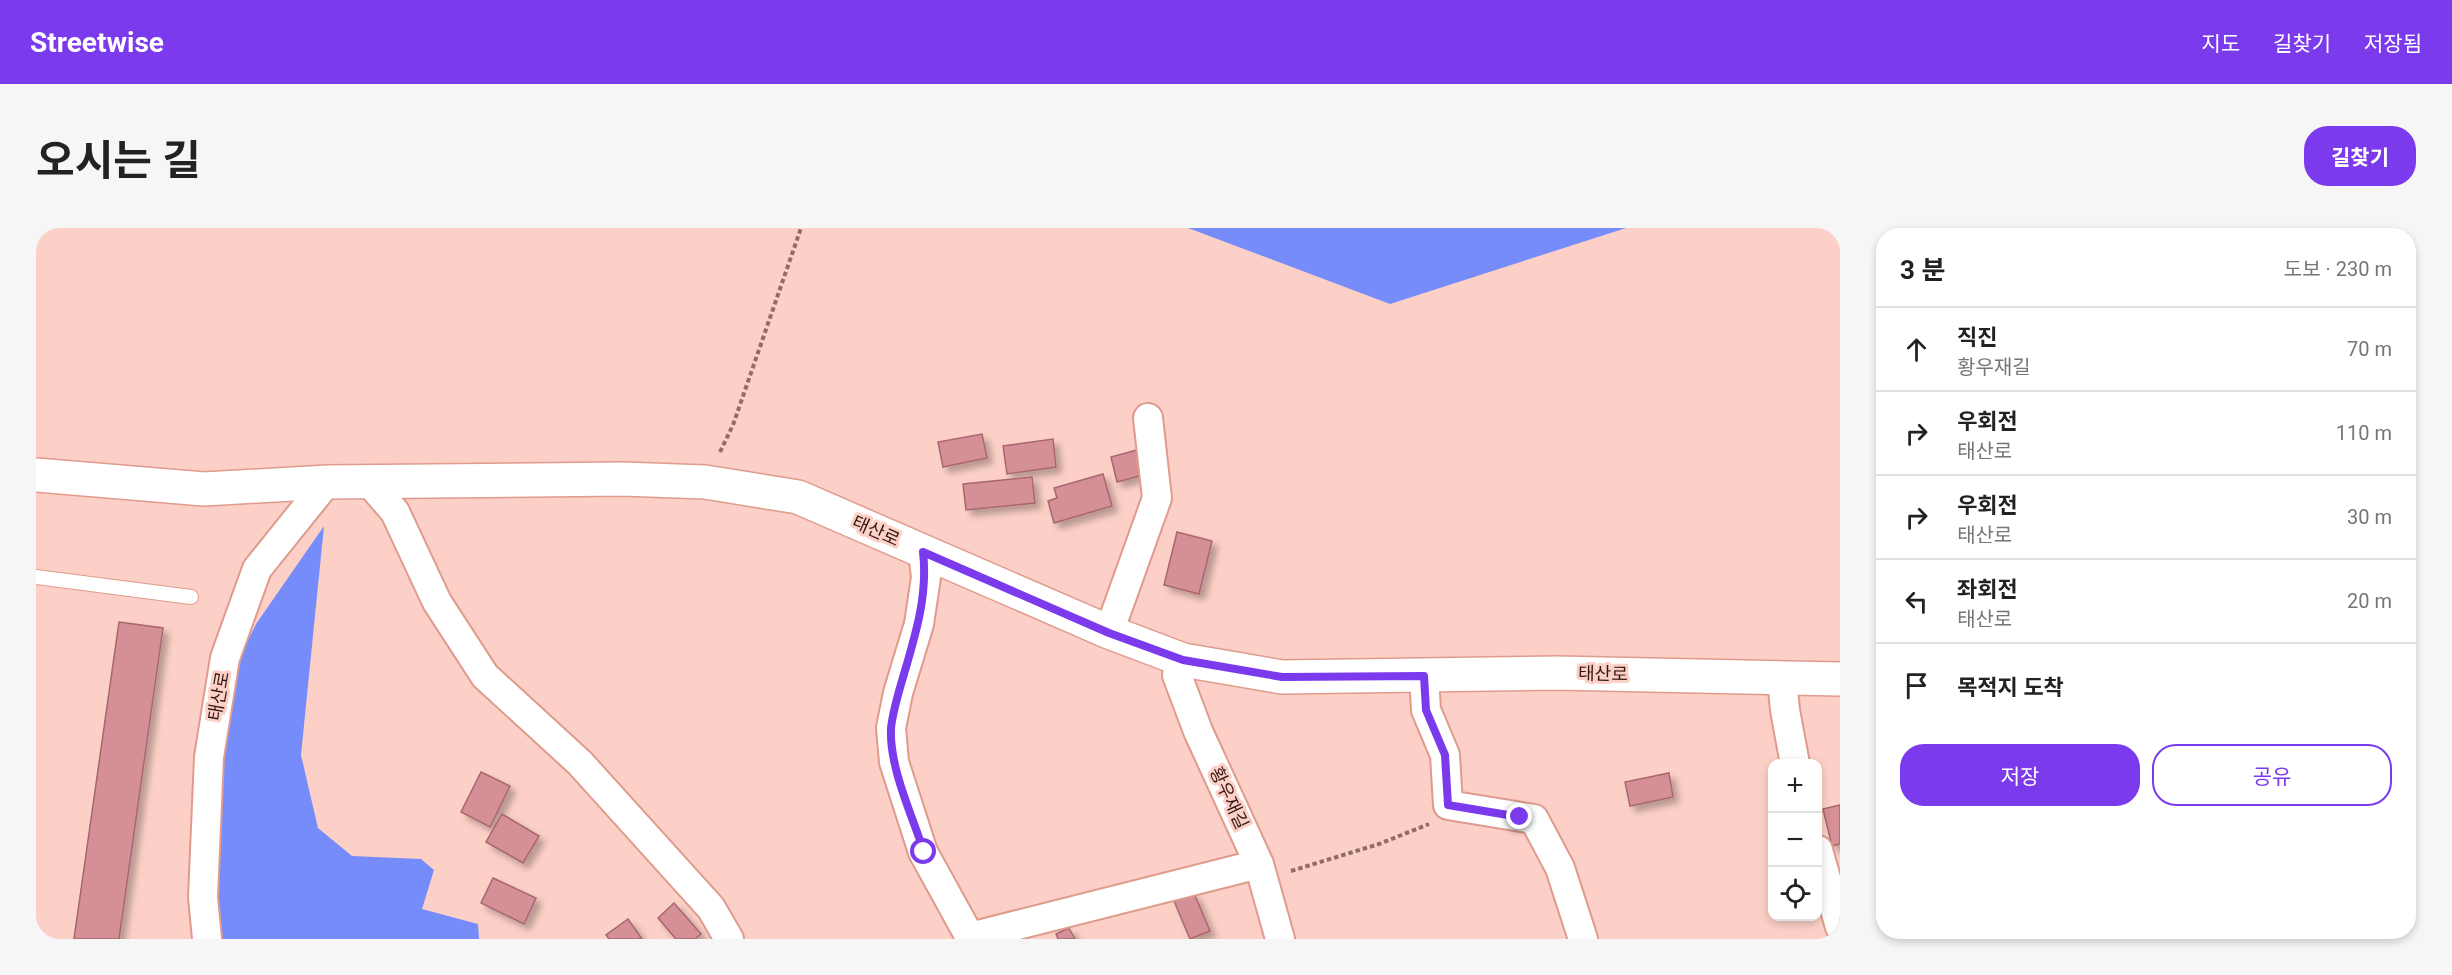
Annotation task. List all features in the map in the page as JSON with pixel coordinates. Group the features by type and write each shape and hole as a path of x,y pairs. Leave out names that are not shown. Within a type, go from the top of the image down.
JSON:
{"street":[{"path":"1109,633 1157,498 1148,418"},
{"name":"태산로","path":"36,475 204,489 327,482 623,479 705,482 798,497 1109,633 1183,660 1282,677 1557,673 1840,679"},
{"name":"태산로","path":"207,939 203,897 208,757 225,658 257,569 327,482"},
{"path":"369,482 395,512 438,602 484,676 580,763 711,908 729,939"},
{"path":"923,552 926,577 919,624 898,693 891,728 894,762 924,852 970,938 1262,871"},
{"name":"황우재길","path":"1183,660 1177,675 1198,731 1262,871 1280,939"},
{"path":"1424,676 1426,710 1445,755 1448,805 1534,819 1560,868 1583,939"},
{"path":"1782,678 1785,711 1794,759"},
{"path":"1822,864 1840,927"}],"lane":[{"path":"36,577 192,597"}],"path":[{"path":"705,482 733,425 801,228"},
{"path":"1262,871 1379,844 1436,822 1448,805"}],"shaded area":[{"path":"1188,228 1626,228 1390,304"},
{"path":"324,526 301,755 318,828 352,856 421,859 434,870 422,909 478,924 479,939 220,939 216,900 218,769 237,663 256,624"}],"building":[{"path":"982,434 987,458 943,467 938,442"},
{"path":"1053,439 1056,467 1007,474 1003,446"},
{"path":"1137,450 1143,475 1117,482 1111,457"},
{"path":"1103,474 1112,506 1054,523 1048,501 1057,498 1054,488"},
{"path":"1032,477 1035,503 966,510 963,484"},
{"path":"1177,532 1212,541 1199,594 1164,585"},
{"path":"119,622 163,628 119,939 74,939"},
{"path":"481,772 510,786 490,827 461,812"},
{"path":"1669,773 1673,797 1630,806 1625,782"},
{"path":"1840,805 1840,844 1832,846 1823,809"},
{"path":"502,814 539,836 523,863 486,842"},
{"path":"493,878 536,898 524,924 481,903"},
{"path":"1194,893 1210,931 1190,939 1174,901"},
{"path":"674,903 701,934 695,939 676,939 658,918"},
{"path":"628,919 642,939 609,939 606,935"},
{"path":"1069,928 1075,939 1058,939 1056,934"}],"route":[{"path":"924,852 894,762 891,728 898,693 919,624 926,577 923,552 1109,633 1183,660 1282,677 1424,676 1426,710 1445,755 1448,805 1520,817"}]}
